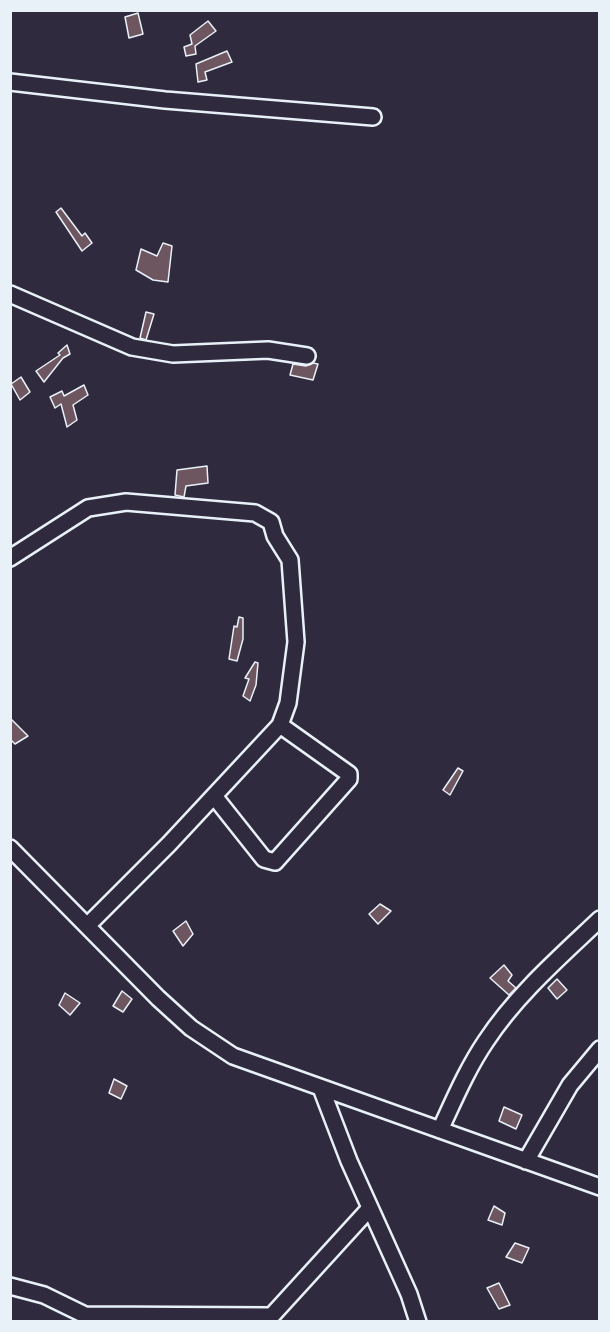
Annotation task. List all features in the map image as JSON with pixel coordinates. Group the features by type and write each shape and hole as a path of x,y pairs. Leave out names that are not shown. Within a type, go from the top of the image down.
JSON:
{"street":[{"path":"10,82 165,100 373,117"},
{"path":"10,294 132,347 173,354 268,350 307,356"},
{"path":"10,558 88,508 126,502 255,513 265,516 290,560 296,642 288,703 280,725 87,926"},
{"path":"214,796 264,860 275,862 349,779 349,774 280,725"},
{"path":"10,848 191,1028 233,1056 600,1187"},
{"path":"440,1131 468,1070 488,1038 565,952 600,919"},
{"path":"526,1161 570,1085 600,1049"},
{"path":"321,1088 370,1208 387,1241 418,1322"},
{"path":"10,1287 44,1295 86,1315 268,1319 370,1208"}],"building":[{"path":"138,13 143,34 129,38 125,17"},
{"path":"208,21 216,31 195,46 196,54 186,56 184,47 192,44 190,35"},
{"path":"227,51 232,62 205,72 207,80 198,82 196,64"},
{"path":"61,208 82,236 85,233 92,243 82,251 56,212"},
{"path":"163,243 172,246 168,282 153,280 136,270 141,249 157,256"},
{"path":"146,312 154,314 146,340 140,338"},
{"path":"67,345 70,354 63,358 44,382 36,371 60,355 58,353"},
{"path":"313,363 318,364 313,380 290,375 293,364 306,366"},
{"path":"21,377 30,392 20,400 11,384"},
{"path":"84,385 88,395 73,405 77,420 67,427 61,404 55,408 50,397 62,391 64,396"},
{"path":"207,466 208,483 186,486 184,497 175,495 177,470"},
{"path":"239,617 243,618 243,639 237,661 229,659 234,626 237,627"},
{"path":"255,662 258,663 256,685 250,701 243,696 249,679 245,678"},
{"path":"10,718 28,736 15,744 10,739"},
{"path":"458,768 463,771 450,795 443,790"},
{"path":"380,904 391,911 378,924 369,914"},
{"path":"186,921 193,934 183,946 173,931"},
{"path":"504,965 512,975 508,981 516,988 509,995 490,978"},
{"path":"557,979 567,990 557,999 548,988"},
{"path":"122,991 132,999 123,1012 113,1006"},
{"path":"65,993 80,1003 70,1015 59,1005"},
{"path":"114,1079 127,1086 121,1099 109,1093"},
{"path":"504,1107 522,1115 516,1129 499,1121"},
{"path":"494,1206 505,1213 502,1225 488,1220"},
{"path":"515,1243 529,1248 522,1263 506,1257"},
{"path":"499,1283 510,1305 499,1309 487,1288"}]}
